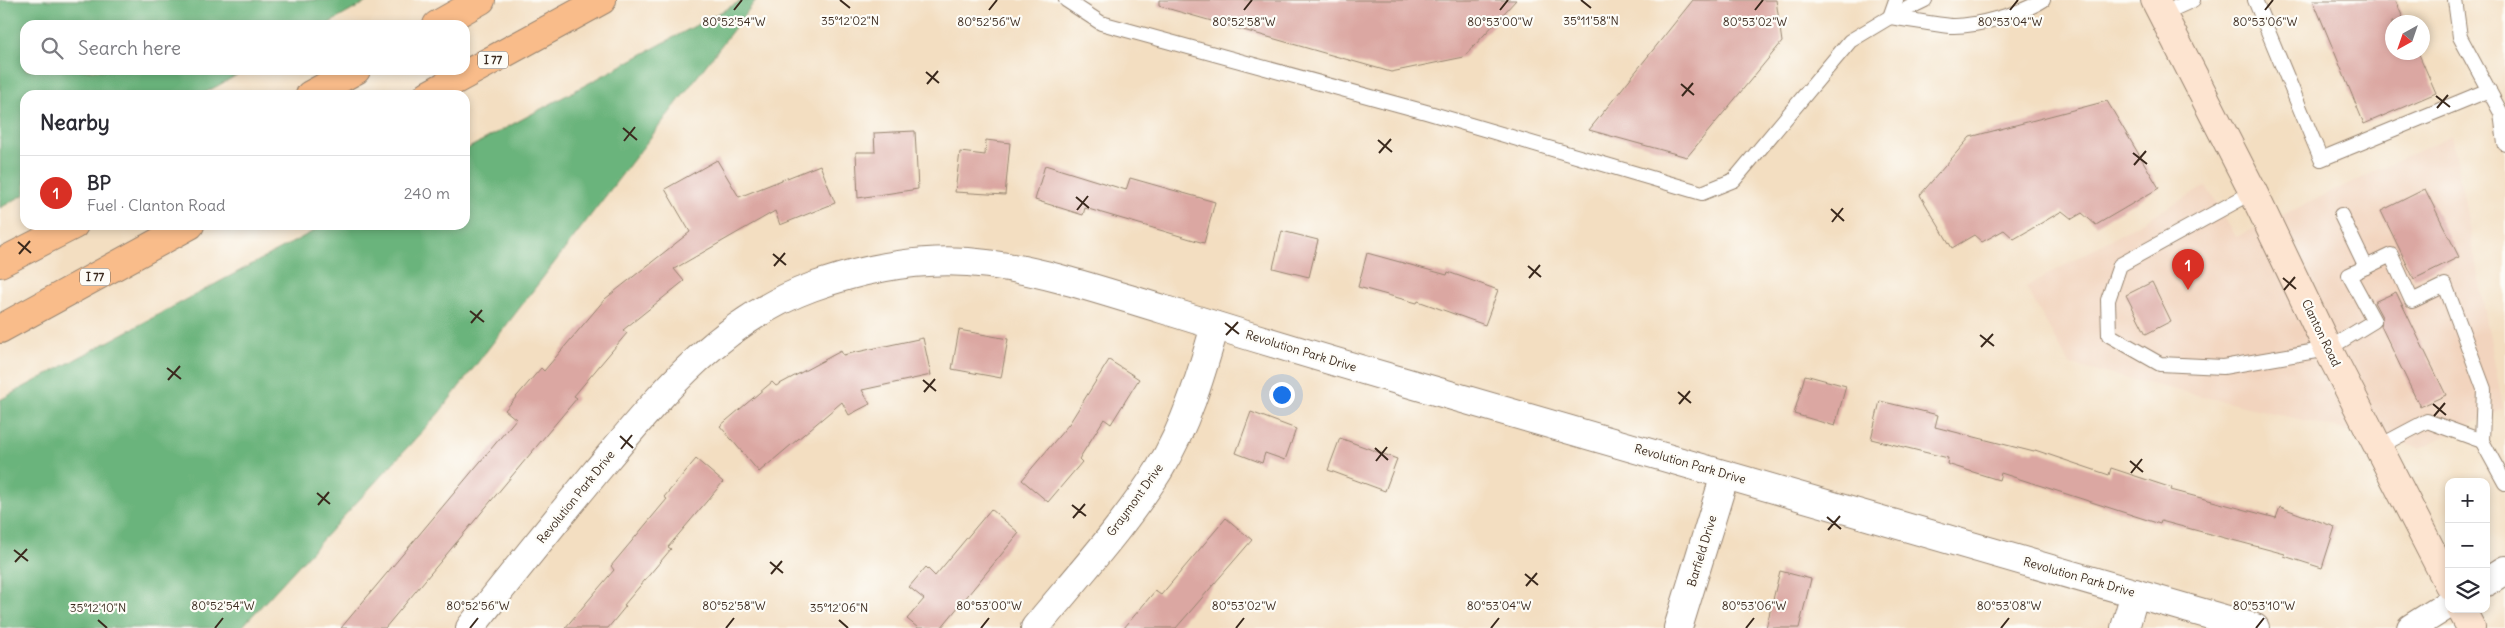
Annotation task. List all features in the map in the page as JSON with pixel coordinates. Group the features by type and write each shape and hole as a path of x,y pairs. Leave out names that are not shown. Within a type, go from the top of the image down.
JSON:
{"highway":[{"path":"446,20 481,0"},
{"name":"I 77","path":"470,72 602,0"},
{"path":"319,90 347,75"},
{"name":"I 77","path":"437,90 465,75"},
{"path":"0,263 64,230"},
{"name":"I 77","path":"0,329 181,230"}],"main road":[{"name":"Clanton Road","path":"2158,7 2445,577"},
{"path":"2463,613 2471,628"}],"street":[{"name":"Revolution Park Drive","path":"470,628 663,391 700,355 760,312 806,289 856,272 907,263 985,264 1030,271 2255,628"},
{"name":"Graymont Drive","path":"1035,628 1127,514 1159,469 1184,420 1202,372 1215,326"},
{"name":"Barfield Drive","path":"1678,628 1725,475"},
{"path":"2490,579 2505,570"},
{"path":"2125,628 2134,593"},
{"path":"2410,628 2445,606"}],"lane":[{"path":"1066,0 1101,23 1426,112 1702,193 1734,180 1850,41 1890,17 1925,0"},
{"path":"1890,17 1896,0"},
{"path":"1890,17 1953,26 1996,19 2029,10 2043,0"},
{"path":"2158,7 2193,0"},
{"path":"2255,0 2321,159 2489,90"},
{"path":"2455,0 2460,37 2501,114 2505,144"},
{"path":"2252,192 2120,265 2108,300 2109,335 2160,364 2223,367 2328,348 2374,321 2349,274 2390,255 2412,300 2445,285 2484,389 2482,441 2505,483"},
{"path":"2342,215 2366,267"},
{"path":"2378,447 2426,421 2482,441"}],"shaded area":[{"path":"2452,135 2503,408 2421,448 2070,365 2026,287 2206,186 2236,237"}],"green space":[{"path":"0,0 370,0 335,20 20,20 20,75 237,75 210,90 20,90 20,197 0,208"},
{"path":"743,0 756,0 439,413 241,628 0,628 0,400 316,230 470,230 470,147"}],"building":[{"path":"1159,0 1516,0 1464,57 1391,72 1159,6"},
{"path":"1693,0 1776,0 1782,42 1687,157 1589,130"},
{"path":"2313,0 2395,0 2402,15 2385,15 2385,60 2422,60 2436,93 2364,124"},
{"path":"2107,101 2159,188 2096,225 2082,213 2072,219 2062,211 2014,239 2004,230 1982,242 1974,235 1952,248 1920,195 1970,137"},
{"path":"915,131 918,189 858,198 856,152 875,152 874,133"},
{"path":"986,140 1010,143 1005,195 955,192 960,152 985,155"},
{"path":"717,160 739,197 820,165 835,203 780,225 775,211 674,269 684,281 623,330 627,333 574,396 577,398 385,628 341,628 516,419 505,410 541,368 544,371 605,299 690,232 665,189"},
{"path":"1045,165 1126,190 1130,178 1215,202 1204,243 1085,208 1083,215 1035,200"},
{"path":"2425,189 2459,257 2414,279 2381,211"},
{"path":"1282,231 1318,240 1309,277 1273,268"},
{"path":"1367,253 1447,275 1448,272 1498,290 1485,325 1418,301 1417,303 1358,287"},
{"path":"2152,282 2171,321 2146,334 2126,295"},
{"path":"2396,292 2446,395 2420,407 2381,326 2382,317 2374,302"},
{"path":"959,330 1008,339 1001,378 952,369"},
{"path":"923,338 931,375 862,390 870,404 849,415 842,402 759,472 720,426 772,382 776,386 841,351 843,355"},
{"path":"1109,360 1139,379 1111,424 1104,419 1079,459 1082,462 1048,502 1022,480 1069,424"},
{"path":"1805,375 1846,386 1835,426 1794,414"},
{"path":"1880,401 1938,415 1935,427 2034,452 2035,450 2109,475 2111,468 2172,488 2171,490 2276,518 2280,507 2335,527 2322,568 2284,556 2285,554 2161,521 2160,524 2001,473 1999,480 1947,464 1948,458 1871,439"},
{"path":"1251,412 1296,429 1285,460 1265,453 1262,463 1236,453"},
{"path":"1340,438 1397,459 1385,491 1328,470"},
{"path":"696,459 723,482 668,547 671,549 624,605 626,606 608,628 565,628 614,570 611,566 667,499 664,497"},
{"path":"991,509 1019,533 941,628 918,628 907,619 924,599 909,587 926,567 935,576"},
{"path":"1226,518 1252,540 1176,628 1124,628 1155,591 1161,595"},
{"path":"1780,571 1811,579 1799,628 1766,628"}],"place":[{"name":"BP","path":"2188,290"}]}
